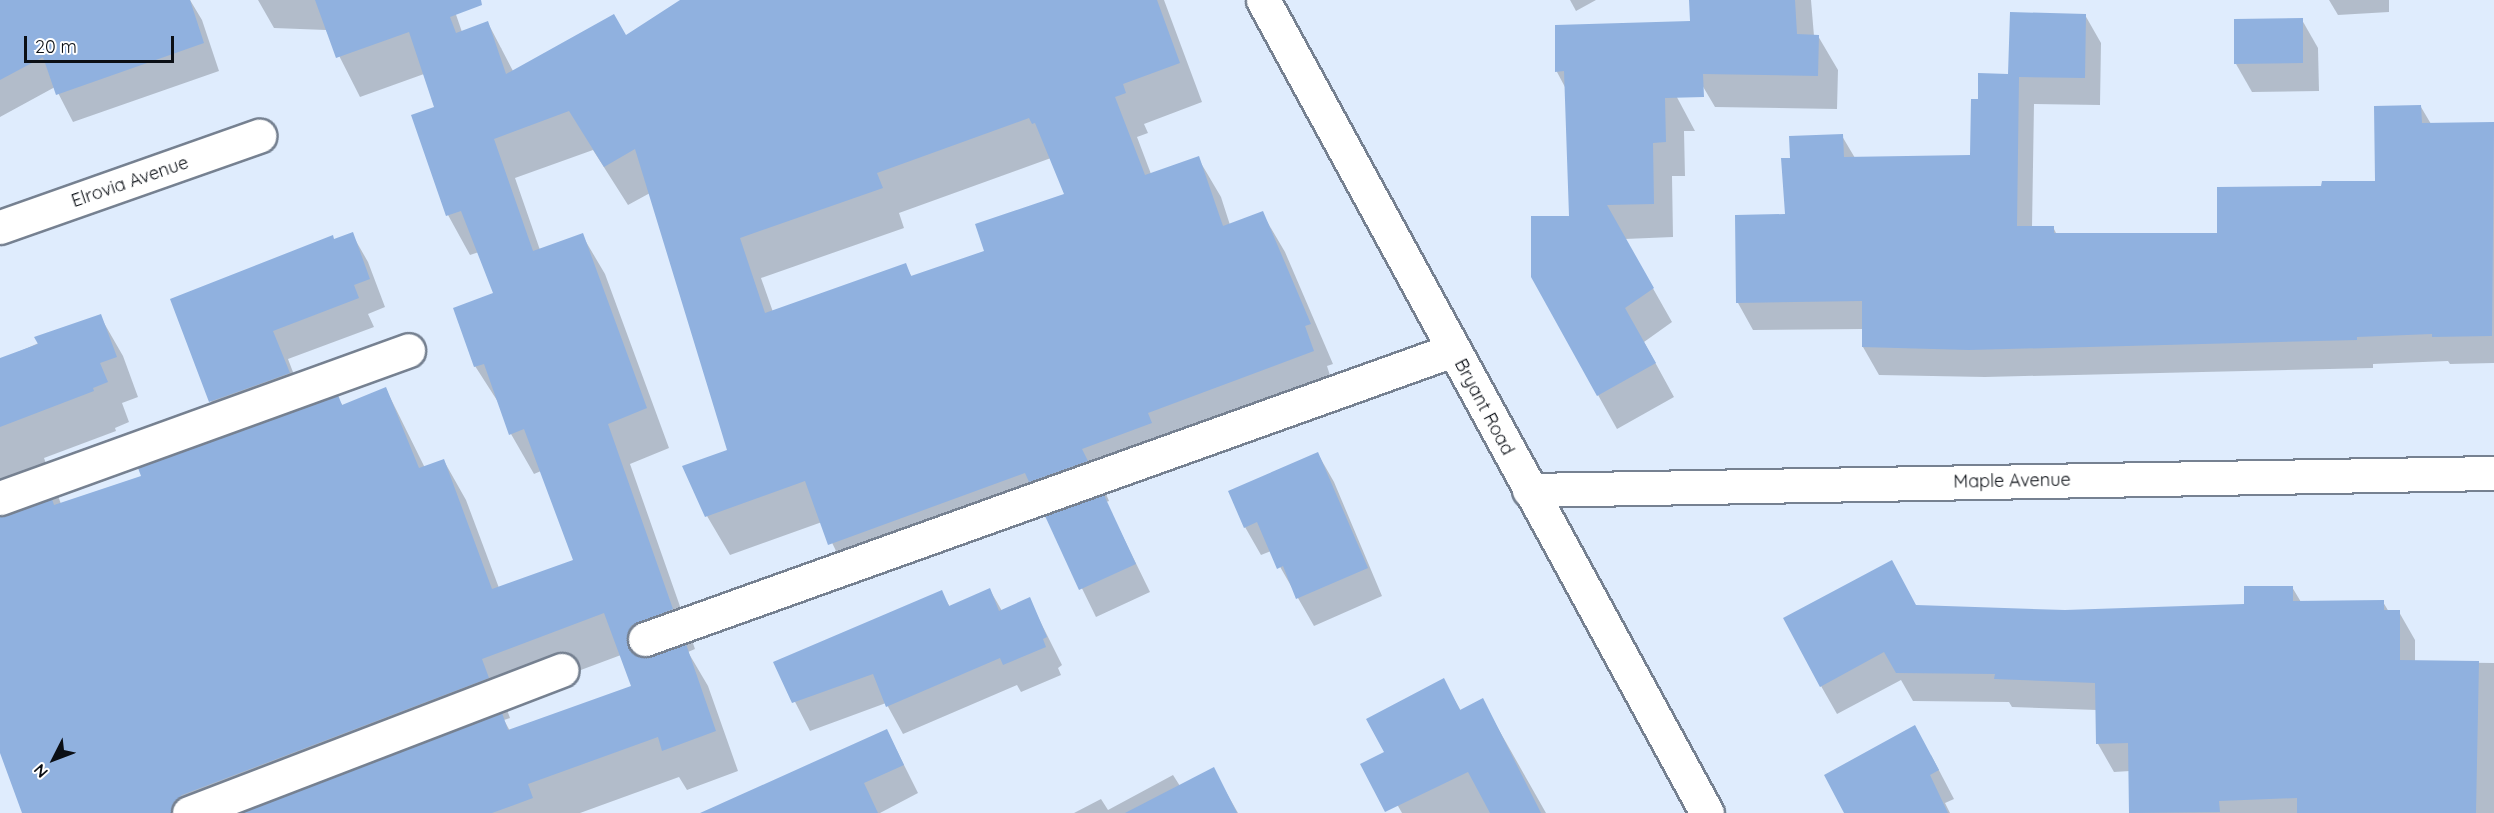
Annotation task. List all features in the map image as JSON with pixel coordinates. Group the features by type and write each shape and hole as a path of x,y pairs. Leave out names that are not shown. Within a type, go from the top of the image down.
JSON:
{"street":[{"name":"Bryant Road","path":"1263,0 1707,813"},
{"name":"Elrovia Avenue","path":"0,227 260,136"},
{"path":"0,498 408,350"},
{"path":"645,639 1453,350"},
{"name":"Maple Avenue","path":"1530,490 2494,473"},
{"path":"189,813 561,670"}],"building":[{"path":"0,0 190,0 204,43 56,95 43,57 0,80"},
{"path":"315,0 481,0 482,5 450,17 456,33 488,21 506,74 614,14 626,35 680,0 1157,0 1180,63 1123,84 1126,93 1115,97 1145,175 1199,156 1223,226 1263,211 1311,324 1305,326 1314,351 1148,413 1152,423 1082,449 1088,461 1029,482 1025,473 828,545 805,481 705,517 682,466 727,450 635,149 604,167 569,111 494,139 533,251 583,233 647,408 608,424 673,609 631,626 628,646 642,657 686,644 716,731 662,751 658,737 528,784 533,798 492,813 241,813 502,713 508,730 631,686 604,613 482,659 489,678 182,795 174,802 171,813 22,813 0,753 0,516 52,499 54,505 141,476 138,468 338,395 342,405 386,387 419,468 444,459 492,589 573,560 524,429 509,435 484,364 474,367 453,308 493,293 461,211 446,216 411,115 434,107 409,32 336,58","holes":["1029,118 1032,124 1035,123 1064,194 975,224 984,251 911,276 906,263 765,313 740,238 883,188 877,173"]},
{"path":"1689,0 1795,0 1797,34 1819,35 1818,76 1703,74 1704,97 1665,98 1666,142 1653,143 1654,204 1607,205 1654,288 1625,308 1656,363 1597,396 1531,277 1531,216 1569,216 1564,71 1555,72 1555,25 1690,21"},
{"path":"2010,12 2086,14 2085,78 2019,77 2017,226 2054,226 2054,233 2217,233 2217,187 2321,186 2322,181 2375,181 2374,106 2421,105 2422,123 2494,122 2492,336 2432,337 2432,334 2357,337 2357,340 1969,350 1862,347 1862,301 1736,303 1735,215 1785,214 1781,158 1790,158 1789,136 1843,134 1844,157 1970,155 1971,99 1978,99 1978,73 2008,74"},
{"path":"2303,18 2303,63 2234,64 2234,19"},
{"path":"353,232 370,279 354,285 359,298 273,331 290,373 209,402 170,299 333,235 334,239"},
{"path":"101,314 117,357 100,363 108,382 93,388 94,391 0,427 0,358 38,344 34,337"},
{"path":"1318,452 1368,568 1296,599 1283,566 1277,569 1257,522 1244,528 1228,491"},
{"path":"1104,495 1136,564 1079,590 1045,516"},
{"path":"1892,560 1916,605 2065,610 2244,604 2244,586 2293,586 2293,601 2384,600 2384,610 2400,610 2400,660 2479,661 2476,813 2297,813 2297,798 2219,801 2220,812 2129,813 2128,743 2096,744 2095,683 1994,679 1995,674 1896,673 1884,652 1820,687 1783,618"},
{"path":"990,588 999,611 1030,597 1047,637 1043,639 1046,647 1003,665 1000,658 886,707 873,674 792,703 773,662 942,590 949,606"},
{"path":"1444,678 1460,710 1483,698 1541,813 1490,813 1468,772 1385,812 1360,764 1384,752 1366,719"},
{"path":"1915,725 1939,770 1930,775 1948,813 1844,813 1824,775"},
{"path":"887,729 904,765 864,783 878,813 700,813"},
{"path":"1214,767 1237,813 1125,813"}]}
